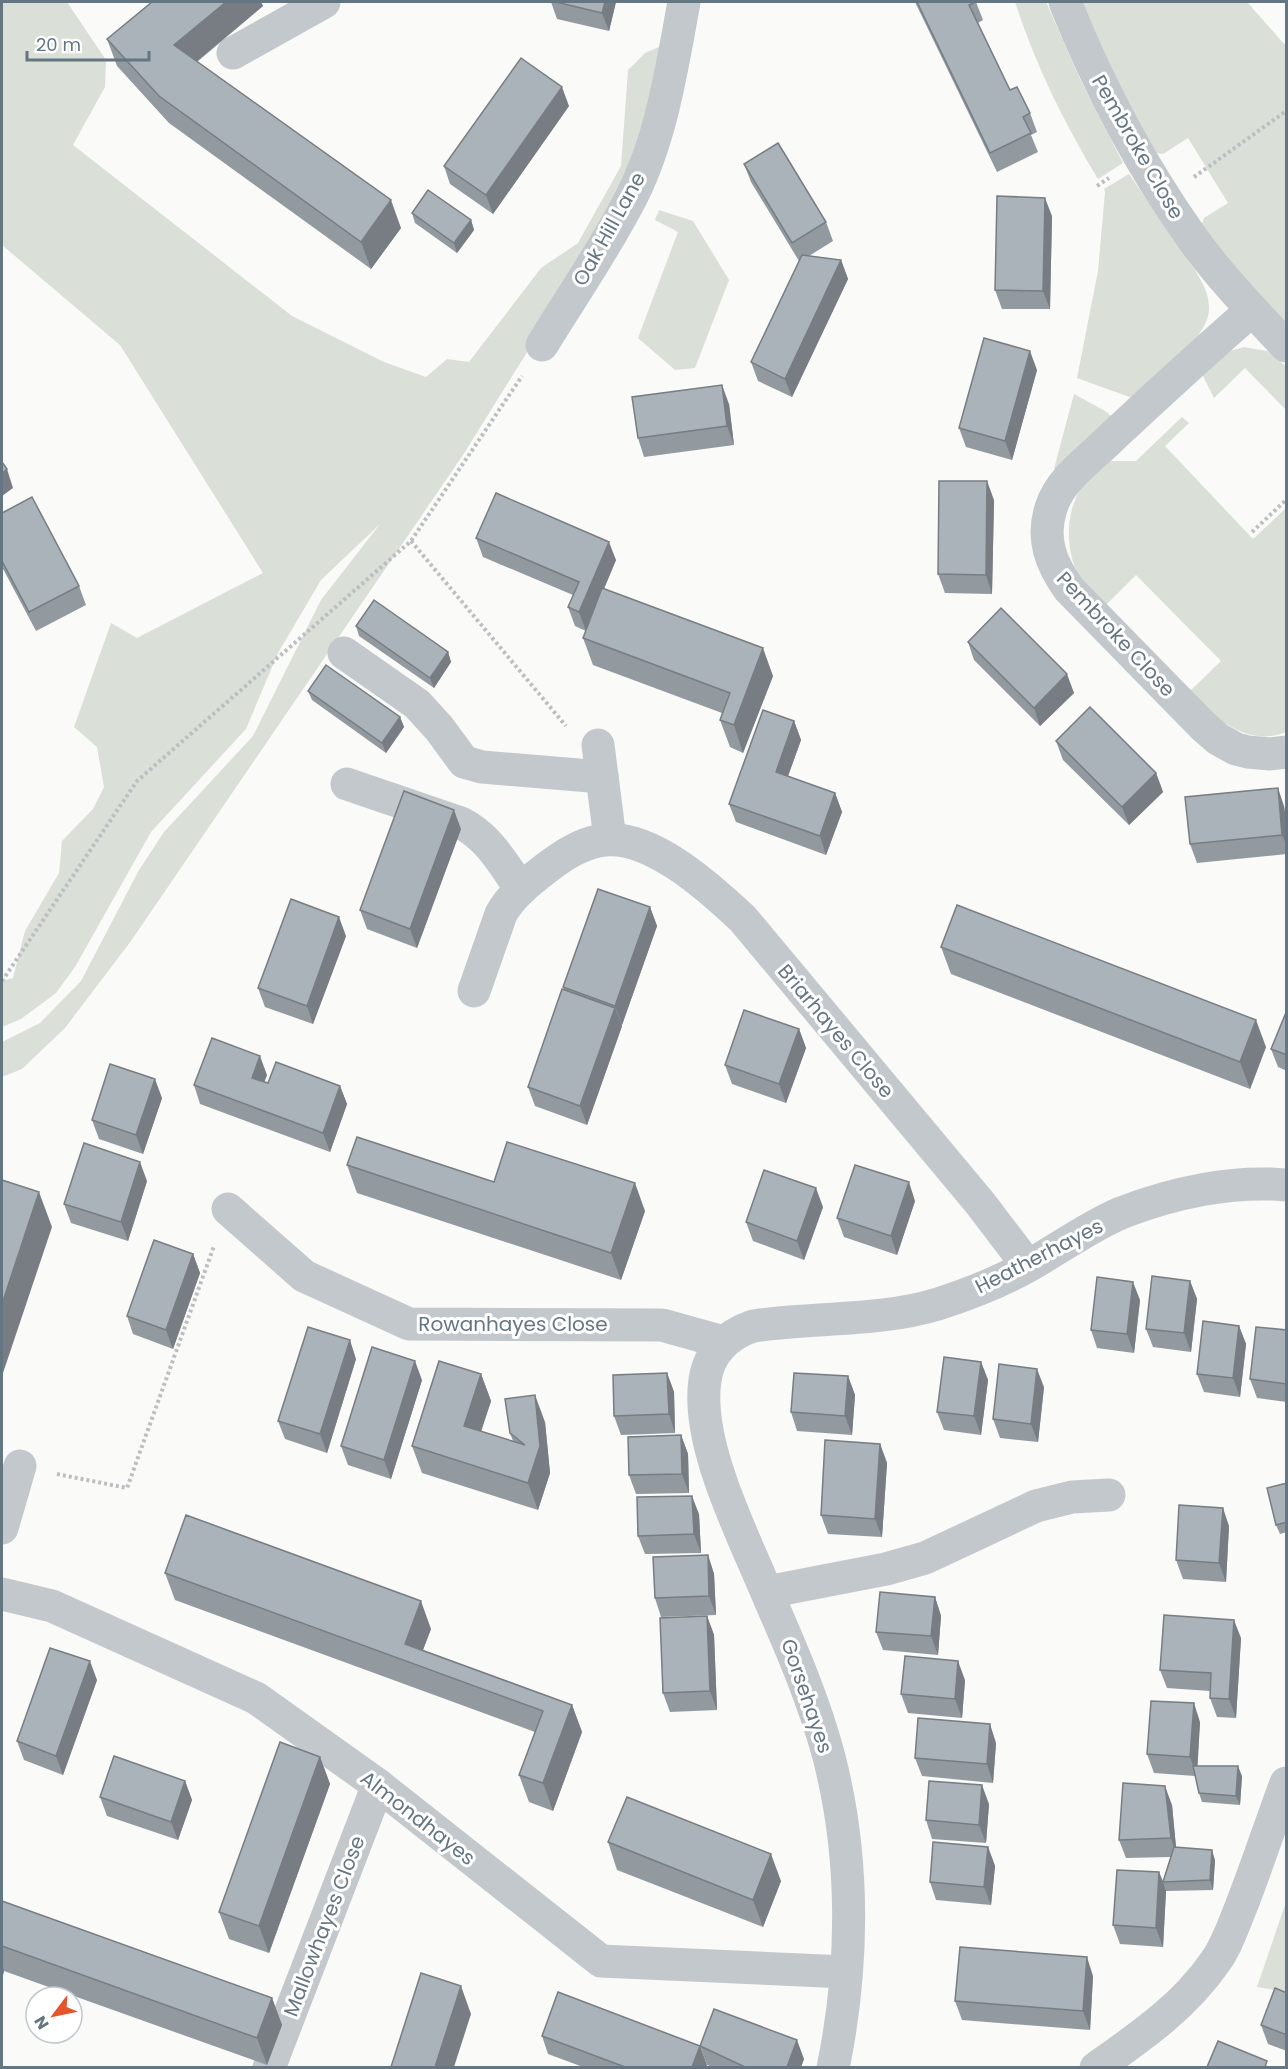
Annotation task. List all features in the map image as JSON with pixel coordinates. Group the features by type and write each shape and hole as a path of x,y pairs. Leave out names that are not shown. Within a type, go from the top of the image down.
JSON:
{"street":[{"path":"232,53 324,2"},
{"name":"Oak Hill Lane","path":"542,345 610,236 636,186 651,150 666,97 684,2"},
{"name":"Pembroke Close","path":"1065,2 1110,103 1164,196 1191,236 1252,310 1287,346"},
{"name":"Pembroke Close","path":"1252,310 1154,397 1063,485 1050,509 1047,533 1052,564 1069,589 1203,726 1236,749 1259,754 1287,752"},
{"path":"344,653 417,704 439,728 464,762 482,767 602,777"},
{"path":"598,745 610,840"},
{"path":"347,784 461,823 475,830 487,842 521,888"},
{"name":"Briarhayes Close","path":"474,992 507,904 521,888 574,850 589,843 610,840 634,844 665,858 717,894 743,919 980,1203 1028,1266"},
{"name":"Heatherhayes","path":"723,1342 740,1330 753,1326 878,1314 927,1306 966,1294 1028,1266 1120,1214 1207,1190 1244,1185 1287,1185"},
{"name":"Rowanhayes Close","path":"228,1209 304,1276 409,1324 662,1324 723,1342"},
{"name":"Gorsehayes","path":"723,1342 714,1354 705,1379 707,1424 726,1494 803,1680 829,1758 844,1844 849,1896 846,1972 833,2067"},
{"path":"2,1528 20,1466"},
{"path":"767,1592 886,1569 925,1558 1036,1506 1072,1497 1109,1495"},
{"name":"Almondhayes","path":"2,1594 52,1606 256,1698 378,1785 601,1961 846,1972"},
{"path":"1096,2067 1141,2036 1181,2002 1217,1959 1252,1881 1287,1783"},
{"name":"Mallowhayes Close","path":"269,2067 378,1785"}],"path":[{"path":"1164,196 1208,169 1287,111"},
{"path":"2,981 137,781 411,541 542,345"},
{"path":"1252,532 1284,500"},
{"path":"411,541 578,741 598,745"},
{"path":"20,1466 128,1488 228,1209"}],"shaded area":[{"path":"2,2 67,2 106,60 105,87 73,145 292,316 384,362 426,377 447,359 469,362 541,268 578,243 621,166 628,70 645,53 668,43 612,216 463,455 131,941 65,1028 22,1069 2,1077 2,1042 40,1023 81,981 139,870 164,832 253,736 321,600 380,524 321,580 278,653 246,729 151,832 75,967 56,993 21,1019 2,1027 2,981 13,978 25,931 59,873 62,841 93,809 104,787 97,747 74,727 111,623 137,638 263,573 120,345 2,245"},
{"path":"1015,2 1046,2 1080,79 1123,163 1098,179 1051,93"},
{"path":"1081,2 1247,2 1286,46 1286,323 1220,251 1202,224 1204,218 1228,203 1188,138 1163,154 1156,153 1120,89"},
{"path":"1129,174 1195,270 1205,289 1209,304 1206,321 1200,333 1179,358 1135,399 1077,378 1098,271 1104,189"},
{"path":"659,210 693,221 729,280 695,368 675,370 638,338 678,232 655,220"},
{"path":"1244,347 1267,351 1286,366 1286,410 1245,368 1214,398 1201,372 1226,352"},
{"path":"1074,394 1115,419 1061,470 1054,469"},
{"path":"1182,417 1189,423 1165,446 1253,539 1286,508 1286,732 1271,736 1258,736 1232,728 1221,720 1188,693 1221,661 1136,575 1103,608 1081,580 1072,560 1069,538 1070,516 1077,495 1085,482 1105,461 1136,461"},
{"path":"1286,1902 1286,1992 1257,1987"}],"building":[{"path":"152,2 226,2 174,45 391,200 361,242 159,96 107,39"},
{"path":"556,2 605,2 602,13"},
{"path":"917,2 975,2 969,5 1010,90 1017,87 1030,113 1023,117 1031,133 990,153"},
{"path":"521,58 562,87 486,195 444,166"},
{"path":"778,143 826,222 792,243 744,164"},
{"path":"428,190 471,220 454,243 412,213"},
{"path":"997,196 1045,198 1043,291 995,290"},
{"path":"802,255 841,260 785,379 751,362"},
{"path":"984,338 1030,351 1005,441 959,428"},
{"path":"722,385 727,426 638,438 632,397"},
{"path":"2,462 7,469 2,473"},
{"path":"939,481 987,481 986,575 938,574"},
{"path":"496,493 609,542 579,612 568,607 579,582 476,538"},
{"path":"32,497 79,586 29,612 2,561 2,513"},
{"path":"602,588 763,648 734,725 720,720 730,693 583,638"},
{"path":"374,600 448,652 430,678 356,626"},
{"path":"1001,608 1067,674 1034,708 968,642"},
{"path":"326,665 400,717 382,743 308,691"},
{"path":"1090,707 1156,773 1122,807 1056,741"},
{"path":"763,710 794,721 776,772 835,793 820,836 729,804"},
{"path":"1278,788 1282,835 1190,844 1185,797"},
{"path":"404,791 454,810 410,929 360,910"},
{"path":"598,889 650,907 615,1006 563,987"},
{"path":"291,899 339,917 307,1006 258,988"},
{"path":"957,905 1256,1020 1240,1062 941,947"},
{"path":"562,989 615,1008 580,1106 528,1087"},
{"path":"744,1010 799,1029 779,1084 725,1065"},
{"path":"1287,1010 1287,1055 1271,1049"},
{"path":"212,1038 260,1056 252,1078 268,1083 276,1062 340,1086 323,1133 194,1085"},
{"path":"110,1064 155,1079 136,1135 92,1120"},
{"path":"357,1137 494,1182 507,1142 635,1183 611,1253 347,1165"},
{"path":"84,1143 140,1162 121,1222 64,1204"},
{"path":"855,1165 909,1182 891,1236 837,1218"},
{"path":"764,1170 816,1188 797,1241 746,1222"},
{"path":"2,1180 39,1192 2,1304"},
{"path":"154,1240 193,1254 166,1330 127,1316"},
{"path":"1152,1276 1190,1281 1184,1333 1146,1329"},
{"path":"1097,1277 1133,1282 1127,1334 1091,1330"},
{"path":"1203,1321 1239,1326 1233,1378 1197,1374"},
{"path":"308,1327 350,1340 320,1434 278,1421"},
{"path":"1256,1327 1287,1330 1287,1384 1250,1379"},
{"path":"372,1347 415,1361 384,1460 341,1446"},
{"path":"944,1357 981,1362 974,1416 937,1412"},
{"path":"439,1361 481,1374 464,1426 525,1445 510,1433 505,1399 535,1395 540,1446 528,1483 412,1446"},
{"path":"999,1364 1037,1369 1031,1424 993,1419"},
{"path":"667,1373 669,1414 614,1416 613,1375"},
{"path":"794,1373 848,1376 845,1416 791,1412"},
{"path":"681,1435 682,1474 629,1475 628,1437"},
{"path":"825,1440 880,1444 875,1519 821,1515"},
{"path":"1287,1483 1287,1522 1276,1525 1267,1488"},
{"path":"692,1496 694,1534 638,1536 637,1497"},
{"path":"1179,1505 1223,1508 1219,1563 1176,1560"},
{"path":"186,1515 421,1601 405,1644 572,1705 543,1783 519,1775 543,1711 165,1573"},
{"path":"708,1555 709,1596 655,1598 653,1557"},
{"path":"880,1592 935,1597 931,1636 876,1632"},
{"path":"1164,1615 1234,1620 1229,1699 1210,1698 1211,1673 1160,1670"},
{"path":"707,1616 710,1691 663,1693 660,1618"},
{"path":"50,1648 90,1661 56,1756 17,1741"},
{"path":"905,1656 958,1661 955,1699 901,1694"},
{"path":"1151,1701 1194,1703 1190,1757 1147,1754"},
{"path":"918,1718 990,1724 987,1764 915,1758"},
{"path":"280,1742 320,1757 259,1926 219,1912"},
{"path":"114,1756 185,1781 171,1822 100,1797"},
{"path":"1193,1766 1238,1766 1236,1796 1199,1793"},
{"path":"929,1781 982,1785 979,1825 926,1820"},
{"path":"1123,1783 1165,1786 1171,1838 1119,1840"},
{"path":"627,1797 771,1854 753,1900 608,1842"},
{"path":"933,1842 988,1847 984,1887 930,1882"},
{"path":"1174,1847 1212,1850 1210,1880 1163,1882"},
{"path":"1117,1870 1159,1872 1156,1928 1113,1925"},
{"path":"2,1901 272,1998 257,2038 2,1946"},
{"path":"960,1947 1087,1957 1083,2011 955,2001"},
{"path":"421,1973 461,1986 435,2067 391,2067"},
{"path":"1275,1988 1287,1993 1287,2035 1261,2025"},
{"path":"558,1992 700,2046 692,2067 625,2067 542,2036"},
{"path":"714,2009 797,2040 787,2067 745,2067 700,2046"},
{"path":"1218,2041 1267,2061 1265,2067 1207,2067"}]}
